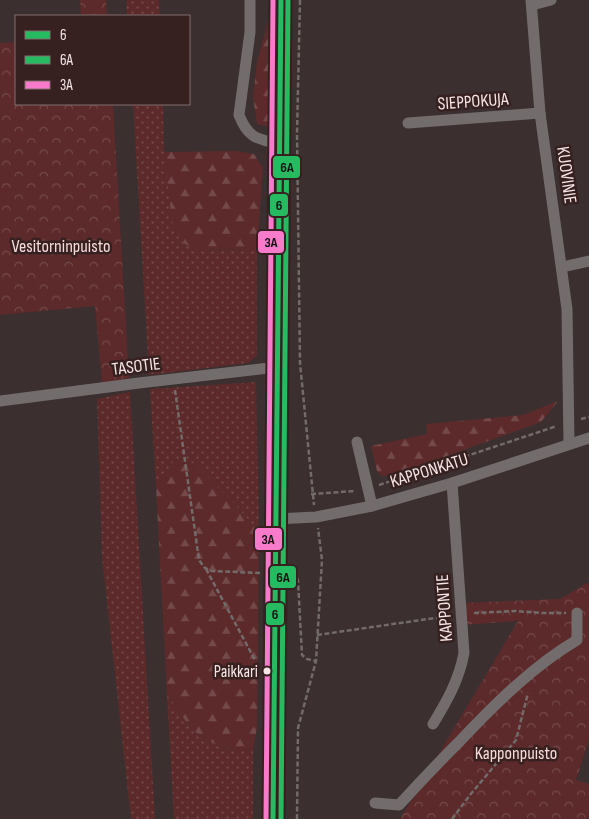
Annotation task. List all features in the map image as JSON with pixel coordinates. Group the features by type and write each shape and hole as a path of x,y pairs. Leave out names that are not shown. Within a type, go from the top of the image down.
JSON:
{"main road":[{"path":"273,819 281,0"}],"street":[{"path":"250,0 250,32 239,115 243,126 250,135 261,140 279,144"},
{"path":"532,3 551,0"},
{"name":"KUOVINIE","path":"532,3 540,113 567,309 569,444"},
{"name":"SIEPPOKUJA","path":"408,123 540,113"},
{"path":"562,267 589,261"},
{"name":"TASOTIE","path":"0,401 277,367"},
{"name":"KAPPONKATU","path":"275,519 316,517 372,506 452,483 589,438"},
{"path":"357,442 372,506"},
{"name":"KAPPONTIE","path":"433,724 451,694 460,673 464,653 452,483"},
{"path":"375,803 399,805 485,714 556,652 577,640 577,613"}],"path":[{"path":"297,819 298,728 316,661 322,560 312,494 300,363 297,134 300,0"},
{"path":"174,379 199,560 255,660"},
{"path":"312,494 342,493 369,489 589,417"},
{"path":"205,568 212,571 266,574"},
{"path":"287,575 293,575 298,581 302,655 307,659 316,661"},
{"path":"452,819 516,740 533,672"}],"green space":[{"path":"80,0 106,0 107,15 81,15"},
{"path":"126,0 159,0 160,15 127,15"},
{"path":"269,18 268,127 257,124 253,98 257,62"},
{"name":"Vesitorninpuisto","path":"15,42 15,105 113,105 129,378 102,384 95,306 0,315 0,43"},
{"path":"133,105 163,105 164,152 198,250 257,249 257,356 248,363 149,375"},
{"path":"236,151 254,154 263,168 257,249 198,250 183,243 173,228 164,152"},
{"path":"256,382 259,532 231,500 174,461 156,487 150,389"},
{"path":"130,392 155,819 131,819 102,557 97,399"},
{"path":"558,401 541,422 392,476 381,476 377,471 371,446 427,434 426,424 523,415"},
{"path":"174,461 194,463 231,500 259,532 257,728 253,750 222,748 192,730 167,694 156,487"},
{"name":"Kapponpuisto","path":"589,582 589,740 576,780 589,784 589,819 400,819 518,621 463,625 461,603 560,599"},
{"path":"167,694 192,730 222,748 253,750 253,819 174,819"}],"transit line":[{"name":"3A","path":"266,819 273,0"},
{"name":"6","path":"273,819 281,0"},
{"name":"6A","path":"281,819 288,0"}],"place":[{"name":"Paikkari","path":"267,671"}]}
